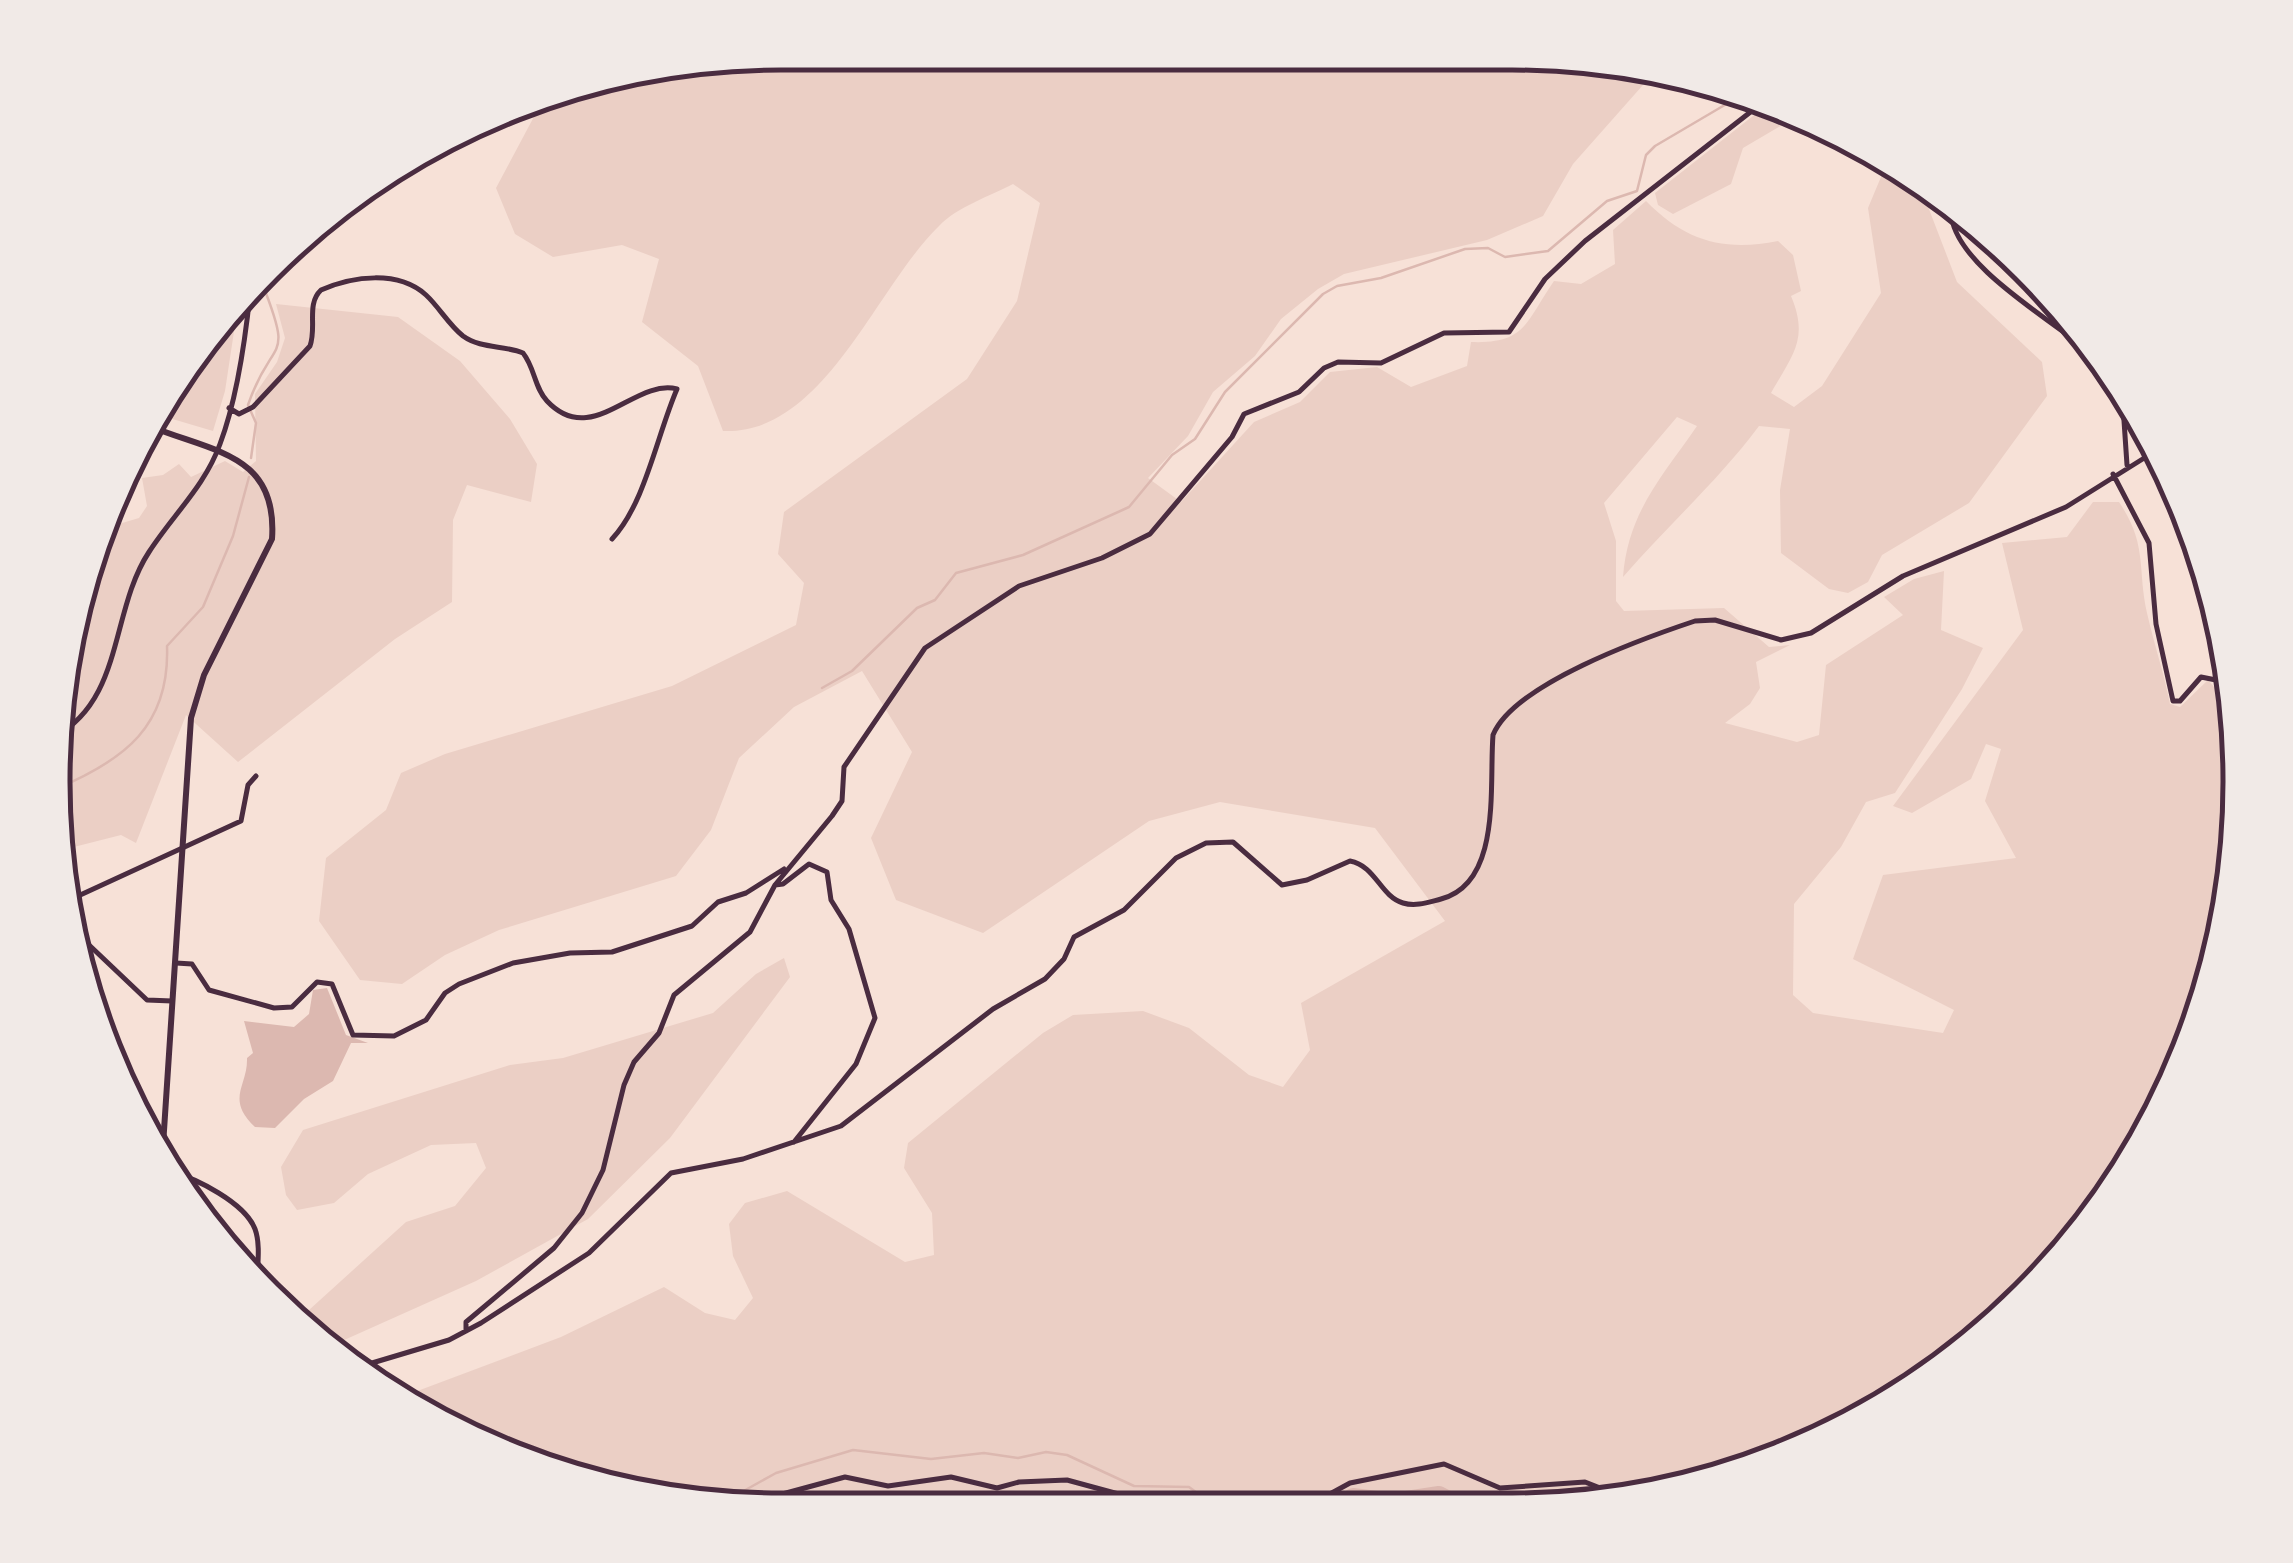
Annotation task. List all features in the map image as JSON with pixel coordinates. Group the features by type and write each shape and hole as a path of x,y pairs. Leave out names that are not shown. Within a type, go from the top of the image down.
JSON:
{"street":[{"path":"466,1331 466,1322 554,1248 582,1213 602,1170 634,1062 659,1033 674,995 740,944 775,885 842,801 844,767 889,696 934,641 1019,586 1102,558 1150,534 1232,437 1244,414 1299,392 1324,368 1338,362 1381,362 1444,334 1509,332 1545,278 1584,241 1751,112"},
{"path":"1957,227 1962,241 1984,266 2058,326"},
{"path":"229,408 239,414 250,409 310,346 314,334 312,306 321,290 384,278 407,282 423,292 460,334 486,346 524,353 544,398 569,416 607,413 656,388 677,388 646,467 636,506 612,539"},
{"path":"73,725 98,698 148,553 213,462 229,408 247,312"},
{"path":"2124,420 2127,465"},
{"path":"162,431 242,461 260,479 272,507 272,539 204,676 192,718 164,1135"},
{"path":"372,1363 466,1331 589,1253 672,1173 793,1144 841,1126 993,1010 1045,979 1064,959 1074,937 1124,910 1176,858 1198,845 1232,842 1282,885 1307,880 1350,861 1366,866 1394,899 1405,904 1449,897 1468,887 1484,863 1493,735 1498,723 1537,692 1574,671 1695,621 1716,620 1781,640 1812,633 1903,576 2034,523 2144,456"},
{"path":"2113,474 2149,543 2156,624 2173,701 2180,700 2201,676 2215,680"},
{"path":"80,895 230,826 244,816 248,786 256,776"},
{"path":"775,885 783,884 809,864 827,872 830,900 848,929 875,1018 856,1064 793,1144"},
{"path":"176,962 192,964 209,990 218,995 274,1008 292,1007 317,982 332,984 354,1035 381,1039 426,1020 445,993 459,984 513,962 612,952 692,926 718,902 746,893 791,865"},
{"path":"90,945 148,1000 173,1001"},
{"path":"196,1185 229,1202 250,1220 257,1239 257,1262"},
{"path":"1332,1493 1350,1483 1444,1464 1500,1488 1585,1482 1599,1487"},
{"path":"783,1493 844,1477 888,1486 952,1476 997,1488 1020,1482 1067,1480 1115,1493"}],"shaded area":[{"path":"782,70 1512,70 1604,76 1645,83 1573,164 1543,216 1487,240 1344,274 1281,319 1255,356 1213,392 1188,436 1148,478 1181,502 1254,422 1300,402 1330,372 1377,367 1411,387 1467,366 1471,342 1514,335 1554,281 1581,284 1615,264 1613,230 1646,201 1675,226 1706,240 1740,245 1778,241 1793,255 1801,291 1791,296 1798,335 1792,357 1771,393 1794,407 1822,386 1881,293 1868,208 1882,174 1927,204 1957,282 2042,362 2047,396 1969,503 1882,555 1868,582 1848,593 1829,589 1781,553 1780,490 1790,429 1759,426 1623,577 1639,514 1697,426 1677,417 1604,503 1616,541 1616,601 1624,611 1724,608 1769,647 1790,645 1756,662 1760,688 1750,704 1725,723 1797,742 1819,735 1826,665 1903,615 1884,597 1914,579 1944,571 1941,630 1983,648 1962,689 1895,793 1866,802 1841,847 1794,904 1793,995 1813,1013 1943,1033 1954,1010 1853,959 1883,875 2016,858 1985,801 2001,749 1986,744 1971,779 1912,813 1893,806 2023,630 2002,543 2067,537 2093,502 2119,502 2138,544 2147,613 2170,704 2180,707 2208,680 2217,691 2223,782 2217,874 2199,966 2169,1054 2128,1137 2076,1215 2015,1285 1945,1346 1907,1373 1826,1420 1784,1439 1696,1469 1604,1487 1512,1493 735,1491 689,1487 597,1469 509,1439 426,1398 416,1392 561,1337 664,1287 705,1313 735,1320 753,1298 733,1256 729,1224 745,1203 787,1191 905,1262 934,1255 932,1213 904,1168 908,1143 1043,1033 1073,1015 1143,1011 1189,1028 1249,1075 1283,1087 1310,1050 1301,1003 1445,921 1375,828 1220,802 1149,821 983,933 896,900 871,838 912,752 862,671 794,707 739,758 711,830 676,876 499,930 445,955 402,984 360,980 319,921 326,858 386,810 401,773 445,754 672,686 796,625 804,583 778,554 784,512 967,379 1017,301 1040,203 1013,184 946,219 915,253 819,384 790,409 759,426 723,431 698,366 642,322 659,259 622,245 553,257 515,234 496,188 535,114 597,94 689,76"},
{"path":"1756,114 1784,124 1743,148 1731,184 1673,214 1658,205 1655,193"},
{"path":"276,304 398,317 460,361 510,419 537,464 531,502 467,485 453,520 452,602 395,639 238,762 186,715 136,843 121,835 74,847 70,782 76,689 94,597 119,524 139,518 147,506 142,478 163,475 179,464 191,477 225,461 243,472 256,461 255,394 277,362 285,338"},
{"path":"235,327 225,391 213,431 170,418"},
{"path":"784,958 790,977 670,1138 588,1219 476,1281 342,1341 307,1312 406,1222 455,1206 486,1168 476,1143 431,1145 368,1174 334,1203 297,1210 286,1195 281,1167 303,1130 510,1065 563,1058 713,1013 756,974"},
{"path":"327,988 346,1035 368,1043 351,1043 333,1081 304,1099 275,1128 255,1127 241,1108 240,1100 247,1058 253,1053 244,1021 294,1027 309,1014 313,990"}],"waterway":[{"path":"822,688 852,671 917,608 935,600 956,573 1023,555 1129,507 1172,455 1195,439 1225,392 1323,294 1337,286 1381,278 1465,249 1488,248 1505,257 1548,251 1607,201 1637,191 1646,155 1655,146 1727,104"},
{"path":"251,458 256,423 248,405 278,339 265,292"},
{"path":"70,782 122,752 151,719 161,698 167,646 203,607 233,536 249,477"},
{"path":"743,1491 776,1473 853,1450 931,1459 984,1453 1018,1458 1046,1452 1067,1455 1134,1486 1189,1487 1197,1493"}]}
